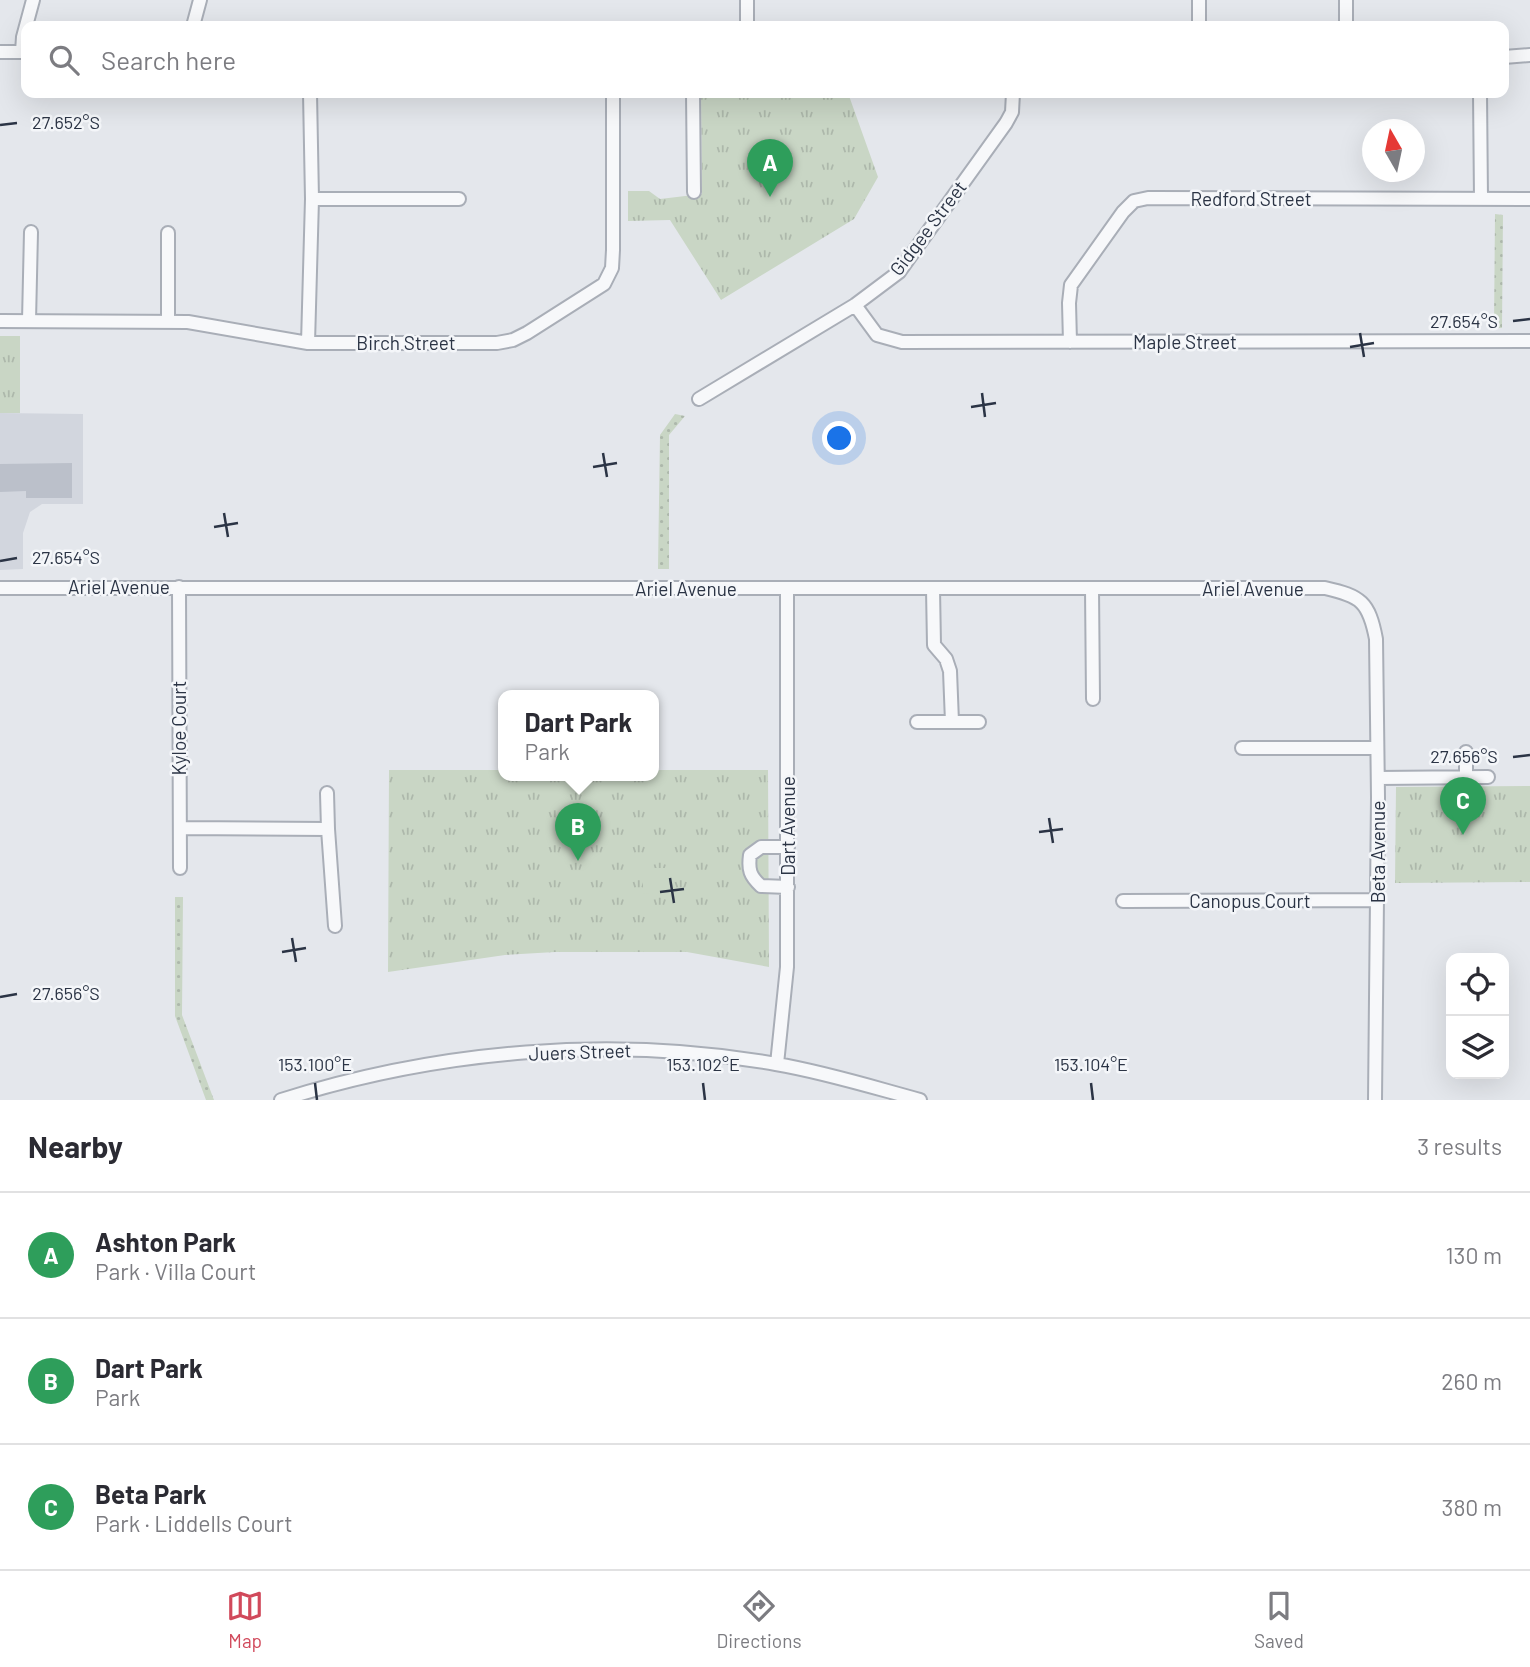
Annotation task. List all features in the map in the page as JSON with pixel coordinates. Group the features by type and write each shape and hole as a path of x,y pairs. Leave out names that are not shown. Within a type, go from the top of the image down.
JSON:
{"street":[{"path":"27,21 33,0"},
{"path":"194,21 200,0"},
{"path":"747,0 747,21"},
{"path":"1199,0 1199,21"},
{"path":"1346,0 1346,21"},
{"path":"0,52 21,52"},
{"path":"1509,57 1530,55"},
{"path":"308,343 312,199 310,98"},
{"name":"Birch Street","path":"0,321 168,321 209,324 308,343 506,342 527,333 604,284 612,268 613,98"},
{"path":"693,98 694,192"},
{"name":"Gidgee Street","path":"699,398 855,305 899,272 1006,123 1012,112 1013,98"},
{"path":"1480,98 1481,200"},
{"name":"Redford Street","path":"1070,342 1071,285 1123,212 1134,201 1148,198 1530,199"},
{"path":"312,199 458,199"},
{"path":"29,321 31,232"},
{"path":"168,233 168,321"},
{"name":"Maple Street","path":"855,305 877,335 902,342 1530,341"},
{"name":"Kyloe Court","path":"179,587 180,868"},
{"name":"Ariel Avenue","path":"0,588 1325,589 1349,593 1366,607"},
{"name":"Dart Avenue","path":"777,1064 787,967 787,589"},
{"path":"933,589 934,645 946,659 950,671 951,722"},
{"path":"1092,589 1093,699"},
{"name":"Beta Avenue","path":"1366,607 1376,639 1378,900 1375,1100"},
{"path":"917,722 979,722"},
{"path":"1242,748 1377,748"},
{"path":"1466,752 1466,778"},
{"path":"1378,778 1488,777"},
{"path":"327,793 335,926"},
{"path":"180,828 328,829"},
{"path":"788,847 761,847 750,855 748,868 752,878 761,886 788,887"},
{"name":"Canopus Court","path":"1123,901 1378,900"},
{"name":"Juers Street","path":"281,1100 328,1085 469,1059 592,1051 663,1051 777,1064 920,1100"}],"shaded area":[{"path":"0,413 83,414 83,504 42,504 30,512 23,533 23,569 0,570"}],"green space":[{"path":"701,98 850,98 878,177 854,219 721,300 670,220 628,221 628,191 649,191 660,199 702,194"},
{"path":"1495,214 1503,215 1502,328 1494,328"},
{"path":"0,336 20,336 20,413 0,413"},
{"path":"675,414 685,416 669,435 669,569 658,569 660,435"},
{"path":"389,770 498,770 498,781 659,781 659,770 768,770 769,967 687,952 555,952 505,955 388,972"},
{"path":"1530,786 1530,882 1395,883 1396,787"},
{"path":"643,868 672,868 672,893 643,894"},
{"path":"175,897 183,897 182,1015 214,1100 206,1100 175,1016"}],"building":[{"path":"72,463 72,498 26,498 26,491 0,492 0,464"}],"place":[{"name":"Ashton Park","path":"770,197"},
{"name":"Beta Park","path":"1463,835"},
{"name":"Dart Park","path":"578,861"}]}
